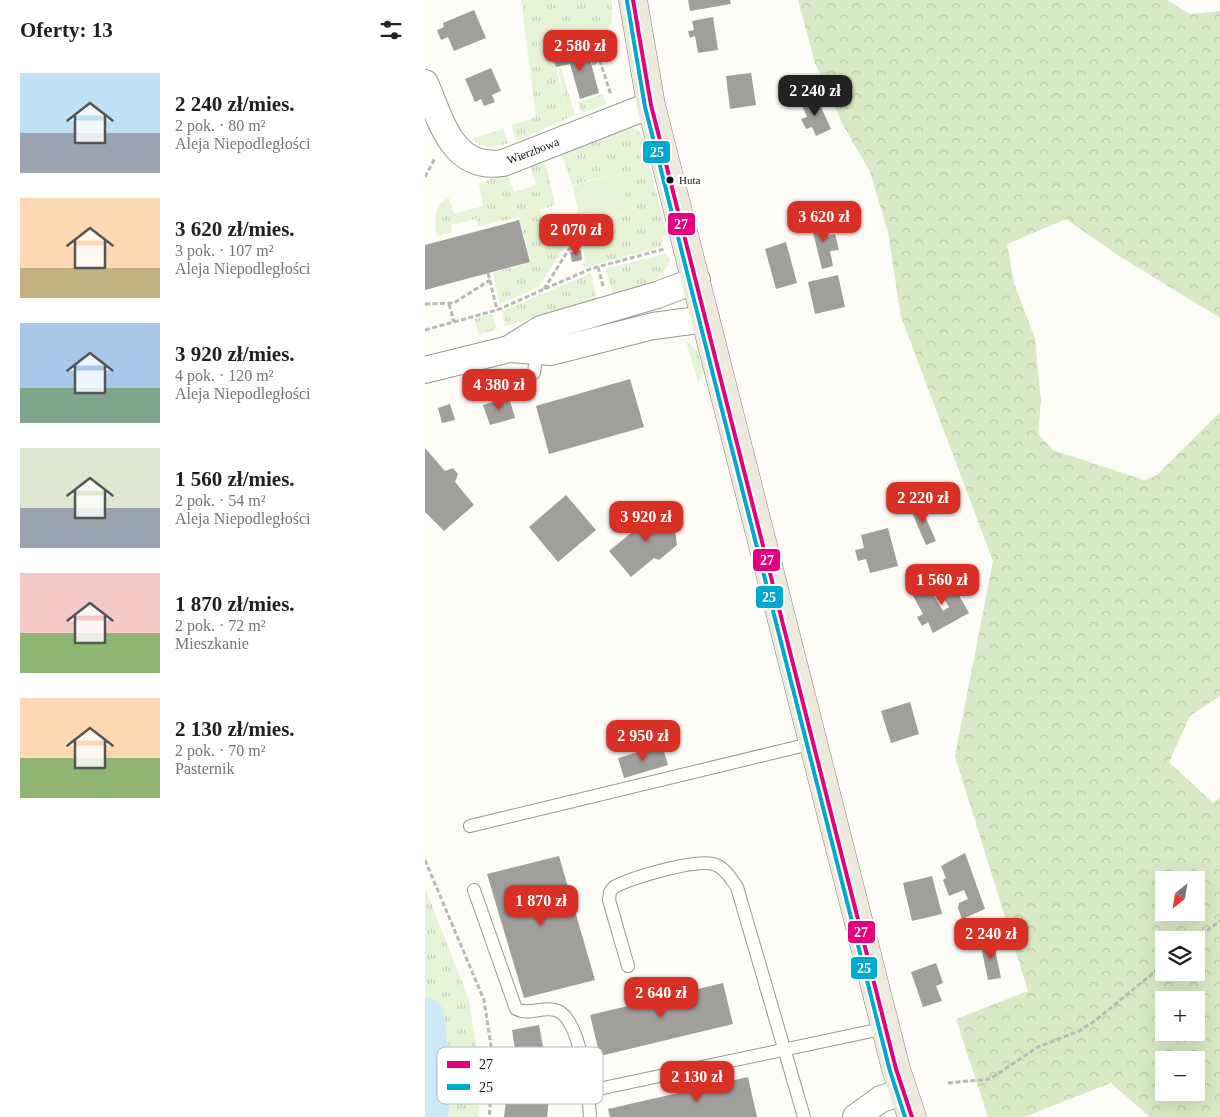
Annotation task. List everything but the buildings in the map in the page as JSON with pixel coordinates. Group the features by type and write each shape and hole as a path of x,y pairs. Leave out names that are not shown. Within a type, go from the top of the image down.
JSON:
{"main road":[{"path":"633,0 651,105 886,1028 908,1104"}],"street":[{"name":"Wierzbowa","path":"425,83 452,141 469,159 484,164 503,163 651,105"},
{"path":"536,351 657,295 697,280"},
{"path":"425,370 509,349 551,352 653,326 706,319"},
{"path":"856,1117 881,1100 908,1104"}],"lane":[{"path":"470,826 814,743"},
{"path":"628,966 609,900 610,892 618,885 683,865 704,862 716,865 727,873 737,887 804,1117"},
{"path":"474,890 516,1009 525,1013 544,1010 558,1011 566,1019 577,1039 579,1047"},
{"path":"603,1088 886,1028"},
{"path":"590,1104 590,1117"}],"path":[{"path":"592,64 600,62 618,117"},
{"path":"543,289 569,249 577,248"},
{"path":"425,330 497,310 598,267 667,248"},
{"path":"598,267 603,289"},
{"path":"488,273 497,310"},
{"path":"425,304 449,304 490,280"},
{"path":"449,304 454,322"},
{"path":"425,860 484,1000 491,1047"},
{"path":"1205,932 1220,921"},
{"path":"948,1083 989,1079 1038,1048 1079,1030 1096,1020 1155,971"},
{"path":"489,1117 490,1104"}],"green space":[{"path":"521,0 611,0 612,16 610,26 601,39 553,57 566,108 558,69 561,68 575,115 516,141 512,125 536,117"},
{"path":"798,0 1167,0 1190,14 1220,11 1220,318 1119,256 1066,219 1007,244 1014,283 1035,339 1041,402 1038,434 1053,450 1144,480 1156,476 1220,412 1220,696 1190,716 1169,762 1213,803 1220,797 1220,1117 1150,1117 1111,1083 1024,1117 988,1117 956,1019 1028,991 955,756 993,561 901,317 888,232 870,172 843,125 815,63"},
{"path":"603,94 606,104 582,113 578,102"},
{"path":"626,125 641,133 667,235 662,238 663,246 583,268 585,258 578,211 601,217 629,213 618,173 572,185 562,155 563,151"},
{"path":"503,129 508,143 503,145 485,146 472,139"},
{"path":"541,162 546,165 555,205 540,210 548,242 563,238 566,246 538,287 500,304 493,273 531,262 519,217 479,226 476,219 451,225 452,232 437,236 435,225 437,209 440,204 449,198 454,214 483,206 479,184 507,172 514,192 536,185 530,166"},
{"path":"618,173 629,213 601,216 578,211 573,186"},
{"path":"665,254 670,260 666,268 654,281 614,297 605,269"},
{"path":"591,273 597,301 505,326 502,311"},
{"path":"492,314 497,329 479,335 474,319"},
{"path":"686,341 698,352 704,370 698,382"},
{"path":"425,888 469,1000 476,1047 437,1047 437,1104 480,1104 479,1117 425,1117"}],"waterway":[{"path":"425,1017 432,1089 428,1117"}],"transit line":[{"name":"27","path":"633,0 651,105 896,1069 912,1117"},
{"name":"25","path":"627,1 645,107 890,1071 905,1117"}],"place":[{"name":"Huta","path":"670,180"}]}
